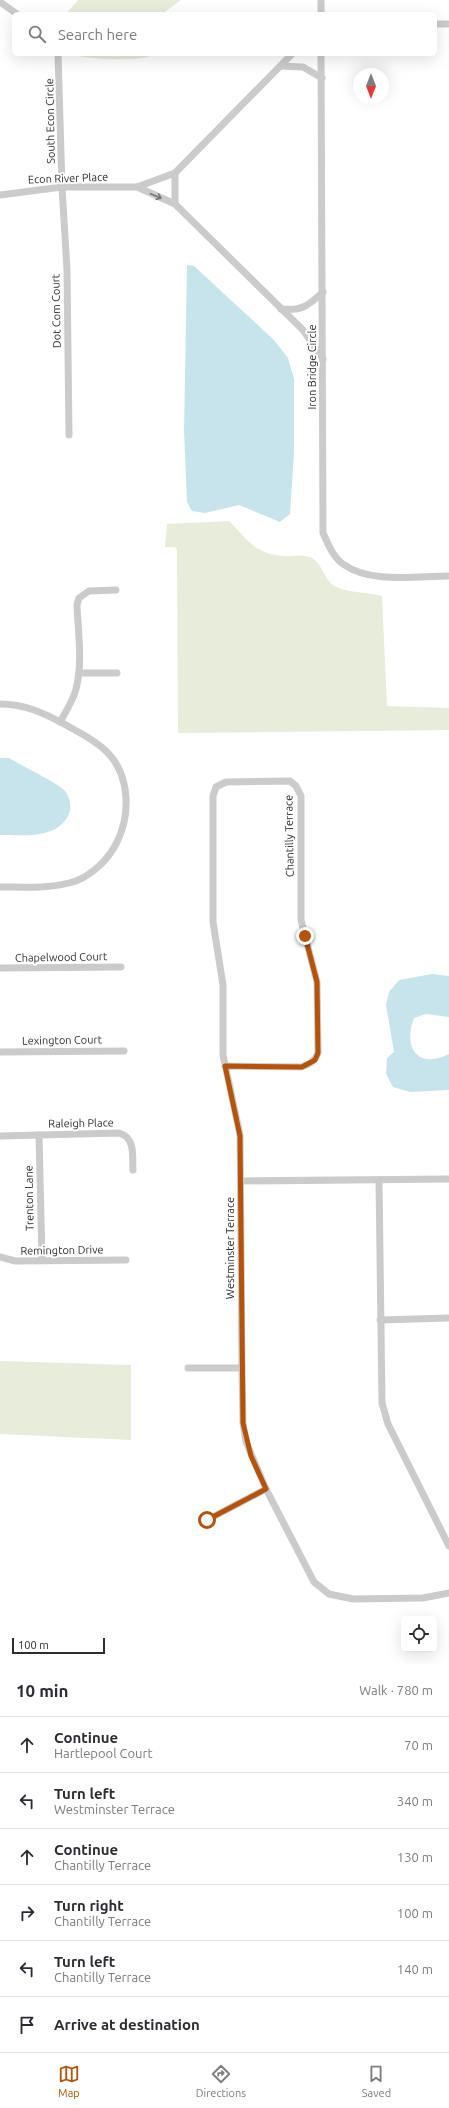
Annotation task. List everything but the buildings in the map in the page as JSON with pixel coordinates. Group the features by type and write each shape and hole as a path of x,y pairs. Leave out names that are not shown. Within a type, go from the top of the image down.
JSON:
{"street":[{"path":"321,0 321,12"},
{"path":"0,2 14,12"},
{"path":"437,24 449,24"},
{"name":"South Econ Circle","path":"58,56 62,187"},
{"path":"137,188 175,173 290,56"},
{"name":"Iron Bridge Circle","path":"321,56 324,360 323,533 329,548 342,564 357,572 375,577 449,576"},
{"path":"281,66 303,67 322,78"},
{"path":"175,173 175,204"},
{"name":"Econ River Place","path":"0,195 62,187 137,188"},
{"name":"Dot Com Court","path":"62,187 67,270 69,435"},
{"path":"137,188 175,204 304,330 324,360"},
{"path":"282,309 293,310 308,306 323,292"},
{"path":"60,722 71,702 79,673 77,605 79,598 89,591 116,590"},
{"path":"79,673 117,673"},
{"path":"0,704 26,706 94,740 107,752 118,767 124,783 127,804 125,820 120,837 104,861 89,874 76,881 45,886 0,887"},
{"name":"Chantilly Terrace","path":"225,1066 302,1067 315,1060 318,1053 317,982 301,920 300,790 290,781 226,782 216,787 213,796 213,922 223,985 225,1066 240,1136 241,1181"},
{"name":"Chapelwood Court","path":"0,968 121,967"},
{"name":"Lexington Court","path":"0,1052 124,1051"},
{"name":"Raleigh Place","path":"0,1136 119,1133 125,1135 132,1144 133,1170"},
{"name":"Trenton Lane","path":"39,1135 42,1260"},
{"name":"Westminster Terrace","path":"449,1179 241,1181 243,1423 246,1442 266,1489 314,1582 329,1594 353,1599 423,1598 449,1593"},
{"path":"379,1180 382,1403 388,1424 449,1546"},
{"name":"Remington Drive","path":"0,1257 15,1261 126,1260"},
{"path":"380,1320 449,1318"},
{"path":"188,1368 242,1368"},
{"path":"207,1520 266,1489"}],"green space":[{"path":"78,0 181,0 165,12 68,12"},
{"path":"77,56 150,56 126,59 100,59"},
{"path":"229,521 258,549 282,556 310,557 320,566 327,579 338,588 382,596 387,706 449,708 449,730 178,733 177,550 175,547 165,547 167,524"},
{"path":"0,1361 131,1365 131,1440 0,1434"}],"water":[{"path":"187,265 194,266 274,340 288,358 294,379 294,453 290,514 280,522 239,505 205,513 192,511 187,502 184,431"},
{"path":"0,758 9,758 65,791 69,799 70,808 69,814 64,822 48,832 39,834 0,835"},
{"path":"432,974 449,976 449,1017 426,1014 414,1018 410,1038 415,1053 421,1057 428,1059 438,1058 449,1054 449,1090 410,1092 393,1087 386,1074 387,1058 394,1052 386,1005 389,992 399,980"}],"route":[{"path":"207,1520 266,1489 246,1442 243,1423 240,1136 225,1066 302,1067 315,1060 318,1053 317,982 305,936"}]}
